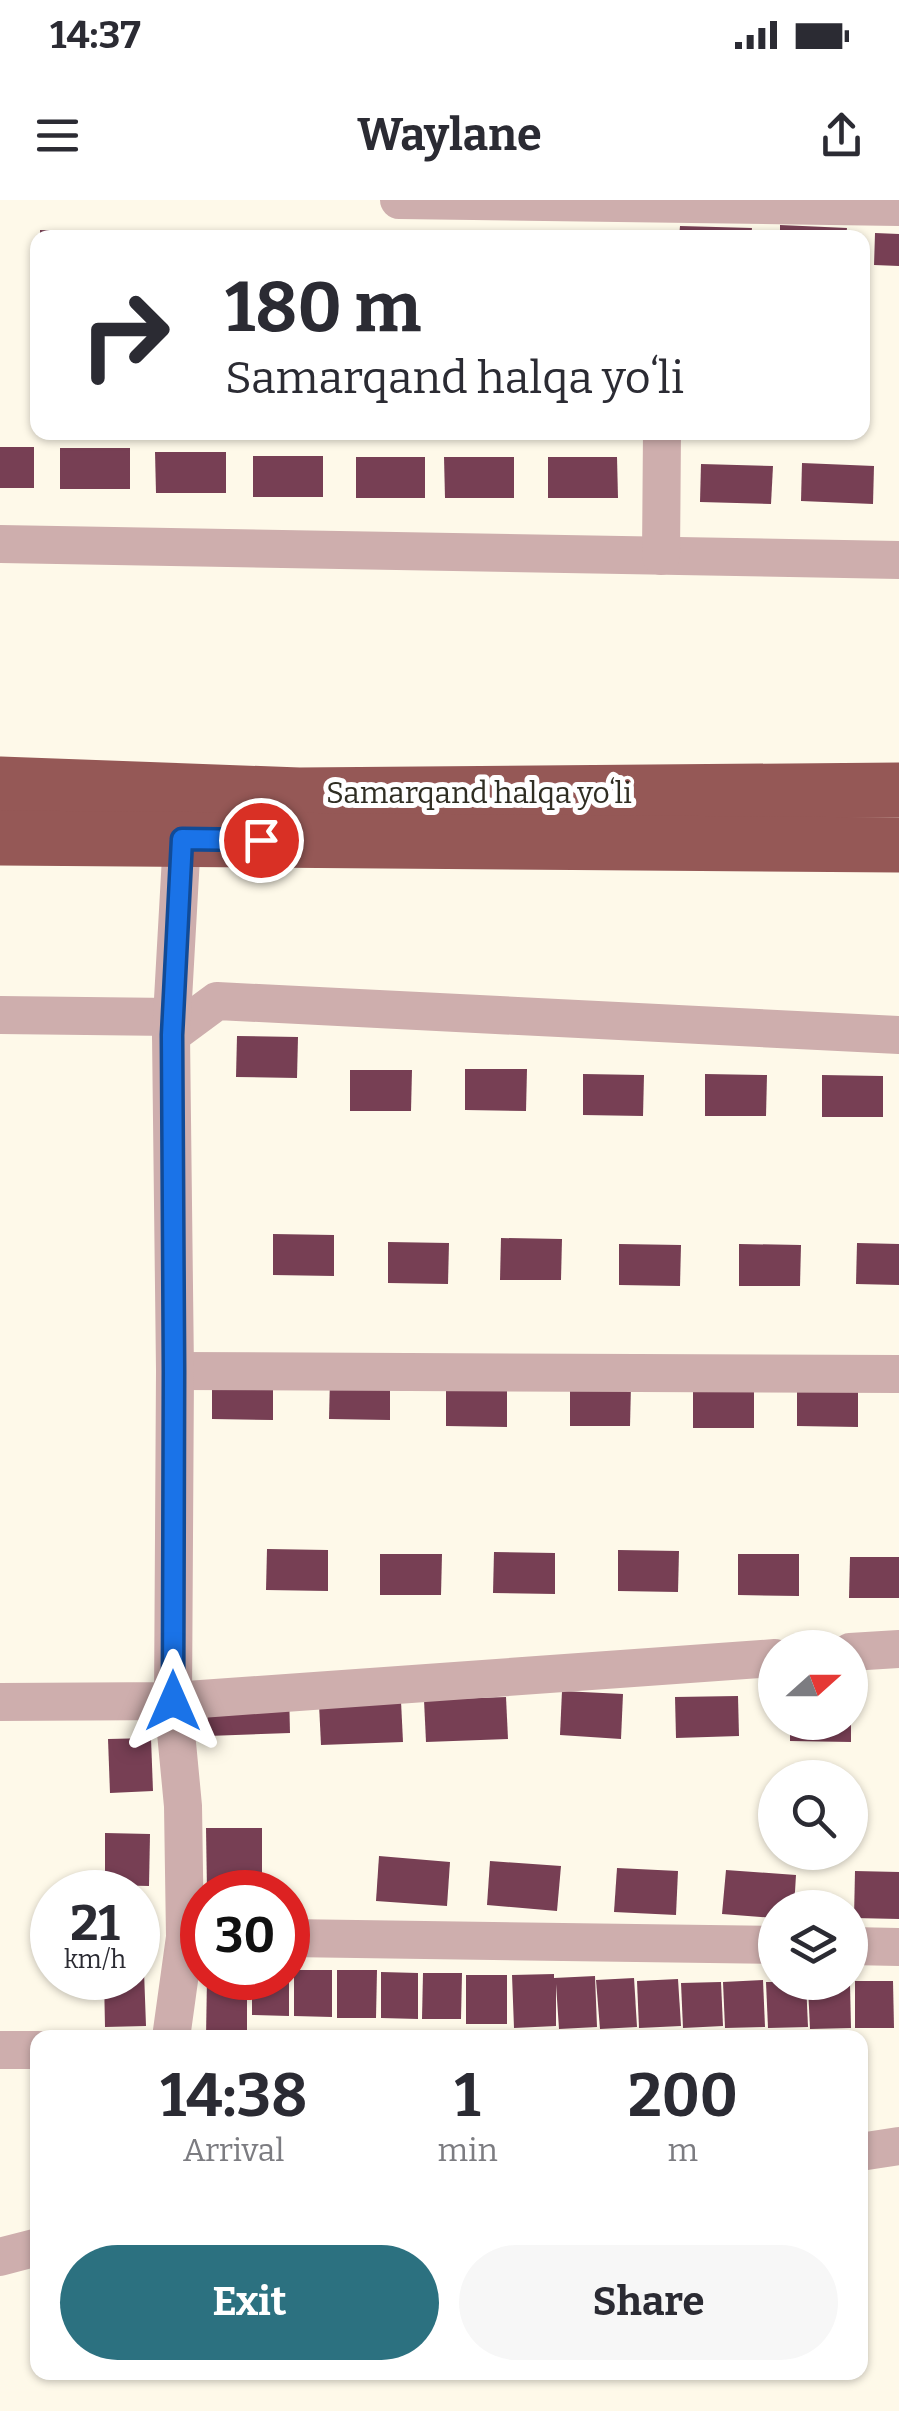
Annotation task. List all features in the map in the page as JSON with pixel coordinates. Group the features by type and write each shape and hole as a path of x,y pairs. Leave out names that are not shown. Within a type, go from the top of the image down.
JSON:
{"highway":[{"name":"Samarqand halqa yoʻli","path":"0,784 299,794 899,790"},
{"name":"Samarqand halqa yoʻli","path":"0,838 899,845"}],"street":[{"path":"399,200 663,214 899,207"},
{"path":"661,556 662,440"},
{"path":"0,544 899,560"},
{"path":"182,839 172,1026 173,1701 188,1870"},
{"path":"0,1015 172,1026 217,1001 899,1035"},
{"path":"174,1371 899,1374"},
{"path":"868,1651 899,1648"},
{"path":"0,1702 173,1701 758,1659"},
{"path":"310,1938 758,1945"},
{"path":"868,1946 899,1947"},
{"path":"173,2030 180,1998"},
{"path":"0,2050 30,2050"},
{"path":"868,2151 899,2146"},
{"path":"0,2257 30,2249"}],"building":[{"path":"780,225 847,228 847,230 780,230"},
{"path":"680,226 752,228 752,230 680,230"},
{"path":"875,233 899,234 899,266 874,265"},
{"path":"0,447 34,447 34,488 0,488"},
{"path":"60,448 130,448 130,489 60,489"},
{"path":"155,452 226,452 226,493 156,493"},
{"path":"253,456 323,456 323,497 253,497"},
{"path":"356,457 425,457 425,498 356,498"},
{"path":"444,457 514,457 514,498 445,498"},
{"path":"548,457 617,457 618,498 548,498"},
{"path":"802,463 874,466 873,504 801,501"},
{"path":"701,464 773,466 771,504 700,502"},
{"path":"237,1036 298,1037 297,1078 236,1077"},
{"path":"465,1069 527,1069 526,1111 465,1110"},
{"path":"350,1070 412,1070 411,1111 350,1111"},
{"path":"583,1074 644,1075 643,1116 583,1115"},
{"path":"705,1074 767,1075 766,1116 705,1116"},
{"path":"822,1075 883,1076 883,1117 822,1117"},
{"path":"273,1234 334,1235 334,1276 273,1275"},
{"path":"501,1238 562,1239 561,1280 500,1280"},
{"path":"388,1242 449,1243 448,1284 388,1283"},
{"path":"857,1243 899,1244 899,1285 856,1284"},
{"path":"619,1244 681,1245 680,1286 619,1285"},
{"path":"739,1244 801,1245 800,1286 739,1286"},
{"path":"212,1378 273,1379 273,1420 212,1419"},
{"path":"330,1378 390,1378 390,1420 329,1419"},
{"path":"446,1385 507,1386 507,1427 446,1426"},
{"path":"570,1385 631,1385 630,1426 570,1426"},
{"path":"797,1385 858,1386 858,1427 797,1426"},
{"path":"693,1386 754,1387 754,1428 693,1428"},
{"path":"267,1549 328,1550 328,1591 266,1590"},
{"path":"618,1550 679,1551 678,1592 618,1591"},
{"path":"494,1552 555,1553 555,1594 493,1593"},
{"path":"380,1554 442,1554 441,1595 380,1595"},
{"path":"738,1554 799,1554 799,1596 738,1595"},
{"path":"850,1557 899,1557 899,1598 849,1598"},
{"path":"289,1691 290,1733 208,1736 207,1694"},
{"path":"562,1691 623,1694 621,1739 560,1735"},
{"path":"738,1696 739,1736 676,1738 675,1697"},
{"path":"506,1697 508,1739 426,1742 424,1700"},
{"path":"401,1701 403,1742 321,1745 319,1704"},
{"path":"151,1738 153,1791 110,1793 108,1739"},
{"path":"851,1740 851,1742 790,1741"},
{"path":"206,1828 262,1828 262,1870 207,1870"},
{"path":"105,1833 150,1834 149,1870 105,1870"},
{"path":"379,1856 450,1862 447,1906 376,1901"},
{"path":"490,1861 561,1866 557,1911 487,1905"},
{"path":"617,1868 678,1871 676,1915 614,1912"},
{"path":"726,1870 796,1875 795,1890 758,1890 758,1917 722,1914"},
{"path":"855,1871 899,1872 899,1919 868,1918 868,1890 855,1890"},
{"path":"310,1970 332,1970 332,2017 294,2016 294,2000 310,2000"},
{"path":"337,1970 377,1970 376,2018 337,2018"},
{"path":"381,1972 418,1973 418,2019 381,2018"},
{"path":"423,1973 462,1973 461,2019 422,2019"},
{"path":"554,1974 554,1978 595,1976 597,2027 559,2029 556,1984 556,2026 514,2028 512,1975"},
{"path":"466,1975 507,1975 507,2024 466,2024"},
{"path":"634,1978 637,2027 600,2029 596,1980"},
{"path":"678,1979 681,2026 639,2028 637,1981"},
{"path":"758,1980 765,2027 725,2028 723,1982"},
{"path":"868,1981 893,1981 894,2028 855,2028 855,2000 868,2000"},
{"path":"721,1982 723,2026 683,2028 681,1983"},
{"path":"104,2000 145,2000 146,2026 105,2027"},
{"path":"207,2000 247,2000 247,2030 206,2030"},
{"path":"252,2000 289,2000 289,2016 252,2015"},
{"path":"767,2000 807,2000 808,2027 768,2028"},
{"path":"809,2000 850,2000 851,2028 810,2029"}],"route":[{"path":"173,1701 172,1035 182,839 261,840"}]}
